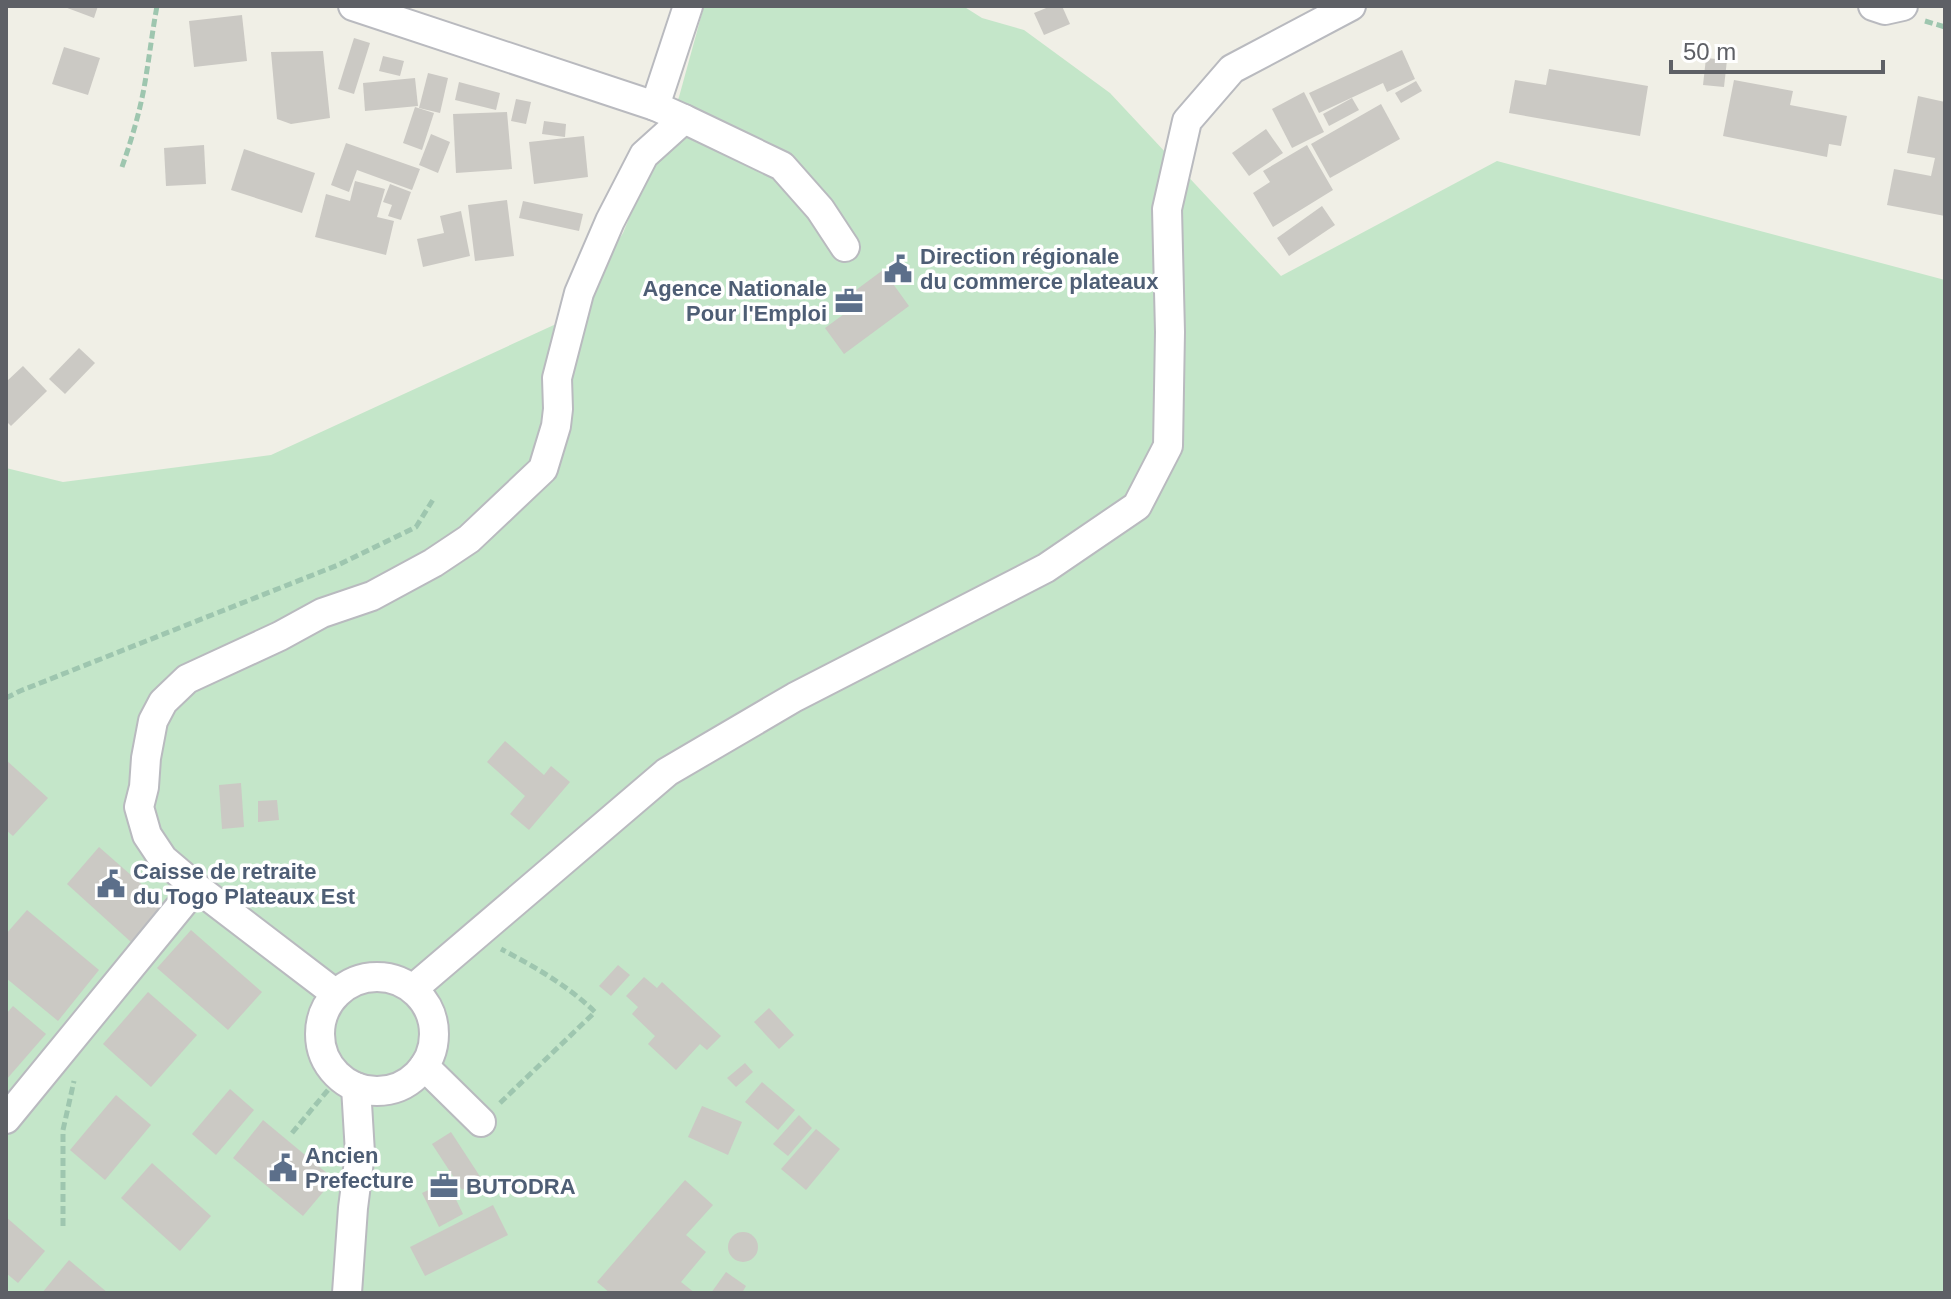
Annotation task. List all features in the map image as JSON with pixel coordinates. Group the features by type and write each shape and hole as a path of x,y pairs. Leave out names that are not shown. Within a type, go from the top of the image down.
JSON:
{"street":[{"path":"353,6 655,106 782,166 820,209 845,247"},
{"path":"655,106 688,6"},
{"path":"414,988 667,772 795,697 1046,568 1137,506 1168,446 1170,332 1167,209 1187,121 1232,69 1351,6"},
{"path":"1873,6 1885,10 1903,6"},
{"path":"336,994 163,859 147,835 139,807 153,721 163,702 187,679 322,613 372,596 433,563 469,539 543,469 556,426 557,378 579,293 610,221 644,155 684,119"},
{"path":"6,1119 196,887"},
{"path":"379,976 414,988 430,1013 434,1031 432,1049 424,1066 411,1080 393,1089 374,1091 348,1082 329,1066 322,1052 321,1021 336,994 348,984 379,976"},
{"path":"424,1066 481,1122"},
{"path":"347,1293 360,1153 348,1082"}],"path":[{"path":"122,167 144,88 157,6"},
{"path":"6,698 338,565 416,527 434,498"},
{"path":"475,936 573,991 595,1012 481,1122"},
{"path":"63,1226 63,1130 75,1075"},
{"path":"292,1133 348,1082"}],"green space":[{"path":"704,6 963,6 982,18 1024,30 1110,93 1281,276 1497,161 1945,280 1945,1293 6,1293 6,468 63,482 271,455 567,319 623,233 679,97"}],"building":[{"path":"62,6 98,6 94,18"},
{"path":"1051,6 1062,6 1070,24 1044,35 1034,13"},
{"path":"242,15 247,61 194,67 189,21"},
{"path":"354,38 370,43 354,94 338,89"},
{"path":"64,47 100,58 88,95 52,84"},
{"path":"1402,50 1415,79 1387,92 1383,83 1319,113 1309,93"},
{"path":"323,51 330,118 291,124 277,119 271,52"},
{"path":"383,56 404,61 400,76 379,71"},
{"path":"1706,58 1727,60 1724,87 1703,85"},
{"path":"1549,69 1648,86 1640,136 1509,113 1515,80 1546,85"},
{"path":"428,73 448,78 440,113 419,108"},
{"path":"415,78 418,106 365,111 363,83"},
{"path":"1734,80 1793,91 1790,105 1847,116 1841,146 1829,144 1827,157 1723,136"},
{"path":"1416,81 1422,91 1401,103 1395,93"},
{"path":"459,82 500,93 496,110 455,100"},
{"path":"1304,92 1324,132 1292,148 1272,109"},
{"path":"1918,96 1945,102 1945,216 1887,205 1894,169 1931,176 1935,158 1907,153"},
{"path":"1352,98 1359,110 1329,126 1323,114"},
{"path":"516,99 531,102 526,124 511,121"},
{"path":"1381,104 1400,139 1330,178 1311,144"},
{"path":"415,107 434,113 422,150 403,143"},
{"path":"507,112 512,169 456,173 453,114"},
{"path":"544,121 566,124 565,137 542,134"},
{"path":"1266,129 1283,153 1249,176 1232,153"},
{"path":"431,134 450,142 438,173 419,165"},
{"path":"584,136 588,177 534,184 529,142"},
{"path":"346,143 420,169 412,190 357,170 349,192 331,185"},
{"path":"204,145 206,184 166,186 164,148"},
{"path":"1307,145 1333,190 1273,227 1253,193 1270,182 1263,171"},
{"path":"244,149 315,173 302,213 231,190"},
{"path":"355,181 385,189 377,217 394,221 386,255 315,237 326,194 350,201"},
{"path":"390,184 411,192 401,220 388,216 392,205 383,202"},
{"path":"507,200 514,256 475,261 468,205"},
{"path":"523,201 583,214 579,231 519,218"},
{"path":"1322,206 1335,225 1289,256 1277,238"},
{"path":"461,211 470,256 423,267 417,239 444,233 440,216"},
{"path":"883,270 909,306 844,354 825,328 859,303 852,293"},
{"path":"79,348 95,363 65,394 49,379"},
{"path":"23,366 47,391 11,426 6,421 6,382"},
{"path":"505,741 544,775 551,766 570,782 529,830 510,814 525,796 487,762"},
{"path":"6,760 48,798 13,836 6,830"},
{"path":"241,783 244,827 222,829 219,785"},
{"path":"277,800 279,820 258,822 258,801"},
{"path":"99,847 164,904 131,942 67,884"},
{"path":"27,910 99,970 58,1021 6,978 6,934"},
{"path":"191,930 262,992 228,1030 157,968"},
{"path":"618,965 630,975 611,996 599,986"},
{"path":"644,977 657,988 662,982 721,1036 707,1050 700,1044 676,1070 648,1044 655,1036 632,1014 638,1007 626,996"},
{"path":"148,992 197,1035 151,1087 103,1044"},
{"path":"13,1006 46,1034 6,1080 6,1014"},
{"path":"769,1008 794,1035 779,1049 754,1022"},
{"path":"745,1063 753,1072 736,1087 727,1078"},
{"path":"762,1082 795,1110 778,1130 745,1102"},
{"path":"230,1089 254,1110 216,1155 192,1134"},
{"path":"116,1095 151,1125 105,1180 70,1150"},
{"path":"702,1106 742,1122 728,1155 688,1137"},
{"path":"799,1115 812,1128 788,1156 773,1144"},
{"name":"Ancien Prefecture","path":"263,1120 334,1179 303,1216 233,1158"},
{"path":"816,1129 840,1149 806,1190 781,1169"},
{"path":"451,1132 481,1178 462,1190 432,1144"},
{"path":"152,1163 211,1216 180,1251 121,1198"},
{"path":"685,1180 713,1205 686,1235 706,1252 681,1282 695,1293 610,1293 597,1282"},
{"path":"447,1181 463,1214 439,1227 422,1193"},
{"path":"493,1205 508,1235 425,1276 410,1247"},
{"path":"6,1217 45,1251 18,1283 6,1273"},
{"path":"743,1232 754,1236 758,1247 754,1258 743,1262 732,1258 728,1247 732,1236"},
{"path":"69,1260 108,1293 42,1293"},
{"path":"726,1272 746,1286 742,1293 711,1293"}],"place":[{"name":"Direction régionale du commerce plateaux","path":"898,269"},
{"name":"Agence Nationale Pour l'Emploi","path":"849,301"},
{"name":"Caisse de retraite du Togo Plateaux Est","path":"111,884"},
{"name":"Ancien Prefecture","path":"283,1168"},
{"name":"BUTODRA","path":"444,1186"}]}
